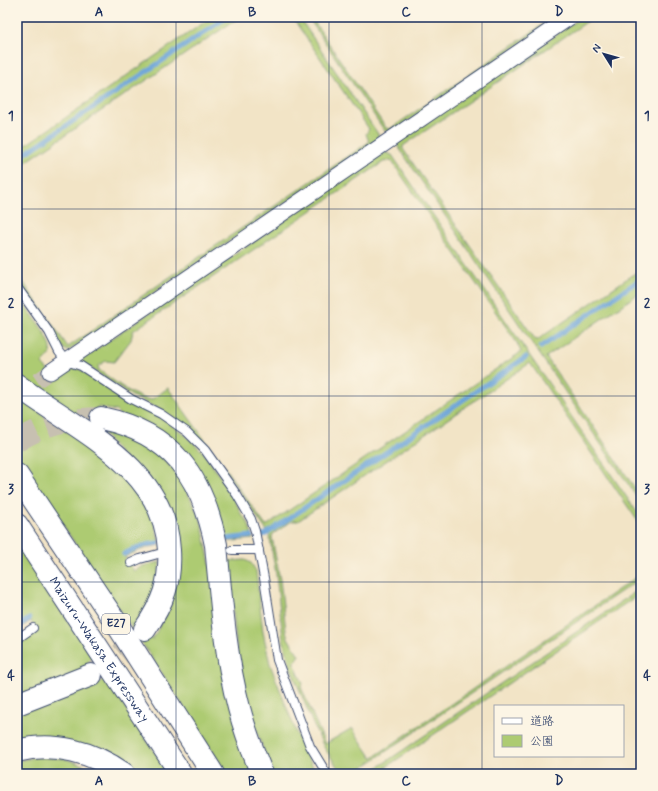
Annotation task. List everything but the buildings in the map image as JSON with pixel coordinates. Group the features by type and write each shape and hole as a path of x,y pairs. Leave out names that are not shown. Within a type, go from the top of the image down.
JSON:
{"highway":[{"path":"17,385 108,448 123,461 144,484 161,511 169,541 169,575 165,593 157,612 146,629"},
{"path":"101,418 130,426 156,439 177,457 187,470 202,498 216,545 225,637 237,700 246,731 262,774"},
{"name":"Maizuru-Wakasa Expressway","path":"17,476 110,615 213,774"},
{"name":"Maizuru-Wakasa Expressway","path":"17,525 181,774"},
{"path":"17,704 91,675"},
{"path":"17,751 39,747 67,749 96,758 124,774"}],"street":[{"path":"50,372 570,17"}],"lane":[{"path":"17,287 49,332 66,360 81,366 131,399 172,421 197,441 213,460 244,506 251,519 259,550 276,660 310,746 327,774"},
{"path":"232,550 259,550"},
{"path":"131,563 140,558 158,554"},
{"path":"17,639 33,628"}],"green space":[{"path":"212,17 240,17 17,168 17,151"},
{"path":"292,17 299,17 378,134 379,139 68,351 64,349 17,280 17,273 68,347 369,142 366,134 369,129"},
{"path":"308,17 311,17 386,128 390,129 554,17 559,17 392,132 387,132 384,130"},
{"path":"582,17 594,17 403,146 403,149 535,339 537,340 641,269 641,292 546,357 641,497 641,503 397,145 398,142"},
{"path":"385,152 392,155 641,518 641,526 530,363 298,521 292,521 273,534 272,537 280,580 286,631 288,638 299,655 294,663 303,684 301,687 325,744 352,728 372,758 641,574 641,578 372,761 352,774 342,774 324,747 313,724 290,666 283,639 276,574 269,534 216,458 200,439 174,418 132,396 83,363 82,359","holes":["391,160 517,343 521,352 266,526 168,388 152,399 140,397 99,370 98,366 106,361 114,362 131,340 133,331 385,161"]},
{"path":"17,295 48,339 51,351 49,357 42,364 54,377 66,371 79,369 160,416 185,435 203,452 234,497 241,514 248,522 253,539 224,542 219,517 116,411 98,407 95,428 17,375"},
{"path":"17,396 117,467 152,513 160,545 125,557 134,571 143,566 160,562 157,586 140,623 152,640 168,611 179,546 174,520 103,433 105,430 127,435 153,448 179,475 201,520 253,774 227,774 150,655 17,457"},
{"path":"17,543 169,774 138,774 123,762 17,741 17,646 38,632 31,621 17,630"},
{"path":"245,560 251,563 256,571 263,632 270,664 302,747 317,774 272,774 248,706 238,662 228,561"},
{"path":"641,588 641,593 376,774 368,774"},
{"path":"36,757 66,759 108,774 17,774 17,761"}],"waterway":[{"path":"17,159 227,17"},
{"path":"541,347 641,279"},
{"path":"263,535 526,357"},
{"path":"226,539 251,536"},
{"path":"124,554 149,544 158,543"},
{"path":"17,627 29,619"}],"tunnel":[{"path":"18,394 50,372"},
{"path":"17,441 38,430 58,423 78,419 101,418"},
{"path":"93,673 120,655 143,632"}]}
